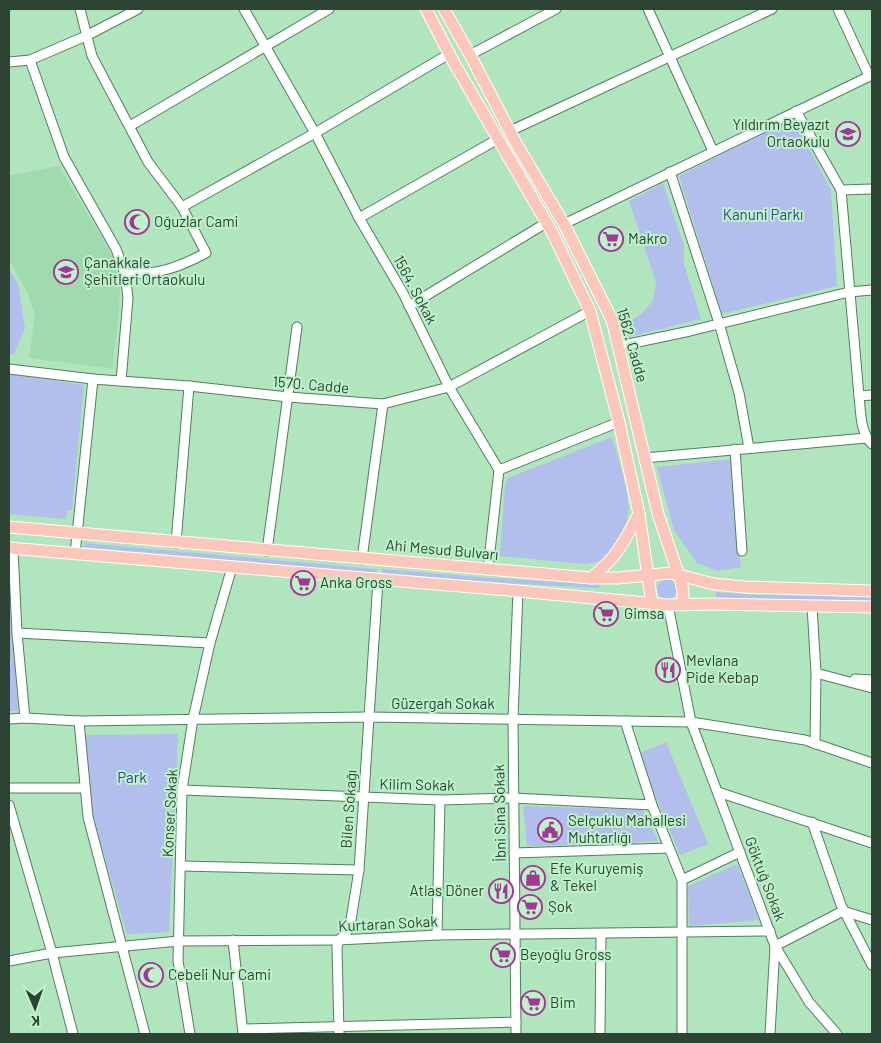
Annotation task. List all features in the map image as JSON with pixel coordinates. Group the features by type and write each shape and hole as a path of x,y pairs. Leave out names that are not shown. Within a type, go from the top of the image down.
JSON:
{"main road":[{"name":"1562. Cadde","path":"426,9 449,54 546,222 590,311 619,422 638,514 652,604"},
{"name":"1562. Cadde","path":"444,9 510,131 564,224 612,320 658,514 679,574 683,591 683,605"},
{"path":"591,578 622,547 638,514"},
{"name":"Ahi Mesud Bulvarı","path":"9,527 591,578 617,578 664,573 679,574 714,584 744,587 872,591"},
{"path":"11,548 652,604 872,607"}],"street":[{"path":"80,9 92,56 148,162 182,206 206,253 180,266 149,274 124,274"},
{"path":"9,62 30,60 86,36 138,9"},
{"name":"1564. Sokak","path":"244,9 315,133 359,218 409,306 449,387 499,470"},
{"path":"130,126 329,9"},
{"path":"470,55 539,12 556,9"},
{"path":"648,9 713,152"},
{"path":"510,131 770,9"},
{"path":"564,224 871,75 838,9"},
{"path":"182,206 315,133 449,54"},
{"path":"30,60 64,158 116,249 124,274 128,298 120,381"},
{"path":"644,458 735,449 869,441 863,430 858,396 841,190 796,111"},
{"path":"359,218 498,139"},
{"path":"670,172 719,323 739,393 749,448"},
{"path":"841,190 872,189"},
{"path":"409,306 546,222"},
{"path":"619,346 690,331 849,292 872,290"},
{"name":"1570. Cadde","path":"9,369 93,379 383,404 449,387 590,311"},
{"path":"267,550 297,327"},
{"path":"75,554 93,379"},
{"path":"176,543 189,386"},
{"path":"858,396 872,395"},
{"path":"362,559 383,404"},
{"path":"488,569 499,470 619,422"},
{"path":"735,449 742,551"},
{"path":"11,548 25,718"},
{"name":"Konser Sokak","path":"190,1034 178,960 182,790 193,719 210,643 232,567"},
{"name":"Bilen Sokağı","path":"338,940 348,933 359,870 378,580"},
{"name":"İbni Sina Sokak","path":"516,1034 513,718 518,591"},
{"name":"Göktuğ Sokak","path":"668,605 692,722 770,931 776,946 809,1002 837,1034"},
{"path":"812,606 816,673 815,744"},
{"path":"18,634 210,643"},
{"path":"816,673 872,688"},
{"path":"840,679 872,680"},
{"name":"Güzergah Sokak","path":"9,719 79,721 369,717 692,722 805,740 872,764"},
{"path":"79,721 88,817 145,1034"},
{"path":"624,721 652,806 682,880 682,1034"},
{"path":"9,788 85,788"},
{"name":"Kilim Sokak","path":"182,790 440,800 514,798 652,806"},
{"path":"718,792 872,843"},
{"path":"438,935 440,800"},
{"path":"9,805 73,1034"},
{"path":"812,822 843,911 872,965"},
{"path":"514,853 669,848"},
{"path":"682,880 740,852"},
{"path":"181,866 359,870"},
{"path":"770,1034 776,946 843,911 872,920"},
{"name":"Kurtaran Sokak","path":"9,960 179,941 338,940 438,935 770,931"},
{"path":"600,1034 601,934"},
{"path":"233,940 243,1032 339,1030 429,1023 516,1022"},
{"path":"338,940 339,1030"},
{"path":"429,1023 430,1034"}],"shaded area":[{"name":"Çanakkale Şehitleri Ortaokulu","path":"59,166 112,255 120,284 119,314 112,369 29,358 35,314 27,292 9,259 9,176"}],"green space":[{"name":"Kanuni Parkı","path":"789,120 796,124 831,190 837,286 722,314 679,176"},
{"path":"663,183 684,246 684,264 701,319 624,338 622,327 642,313 653,301 656,282 629,201"},
{"path":"9,269 18,284 25,328 14,354 9,355"},
{"path":"9,374 84,385 72,510 67,510 66,519 9,514"},
{"path":"612,437 624,479 628,512 623,532 603,561 585,564 500,556 505,485 508,478"},
{"path":"732,459 741,567 717,571 697,563 674,530 657,467"},
{"path":"84,543 376,569 377,572 83,547"},
{"path":"9,557 18,711 9,711"},
{"path":"382,569 490,578 600,584 599,588 489,582 382,573"},
{"path":"667,579 674,582 677,589 674,596 667,599 660,596 657,589 660,582"},
{"path":"716,592 756,595 872,597 872,601 716,599"},
{"name":"Park","path":"178,734 169,932 127,934 91,809 84,735"},
{"path":"666,742 708,844 680,855 638,754"},
{"path":"523,806 643,810 658,841 637,842 636,845 618,846 617,843 527,846"},
{"path":"737,864 759,920 689,926 688,886"}],"place":[{"name":"Yıldırım Beyazıt Ortaokulu","path":"848,134"},
{"name":"Oğuzlar Cami","path":"137,222"},
{"name":"Makro","path":"611,239"},
{"name":"Çanakkale Şehitleri Ortaokulu","path":"66,272"},
{"name":"Anka Gross","path":"303,583"},
{"name":"Gimsa","path":"606,614"},
{"name":"Mevlana Pide Kebap","path":"668,670"},
{"name":"Selçuklu Mahallesi Muhtarlığı","path":"550,830"},
{"name":"Efe Kuruyemiş & Tekel","path":"533,878"},
{"name":"Atlas Döner","path":"501,891"},
{"name":"Şok","path":"530,907"},
{"name":"Beyoğlu Gross","path":"503,955"},
{"name":"Cebeli Nur Cami","path":"151,975"},
{"name":"Bim","path":"533,1003"}]}
